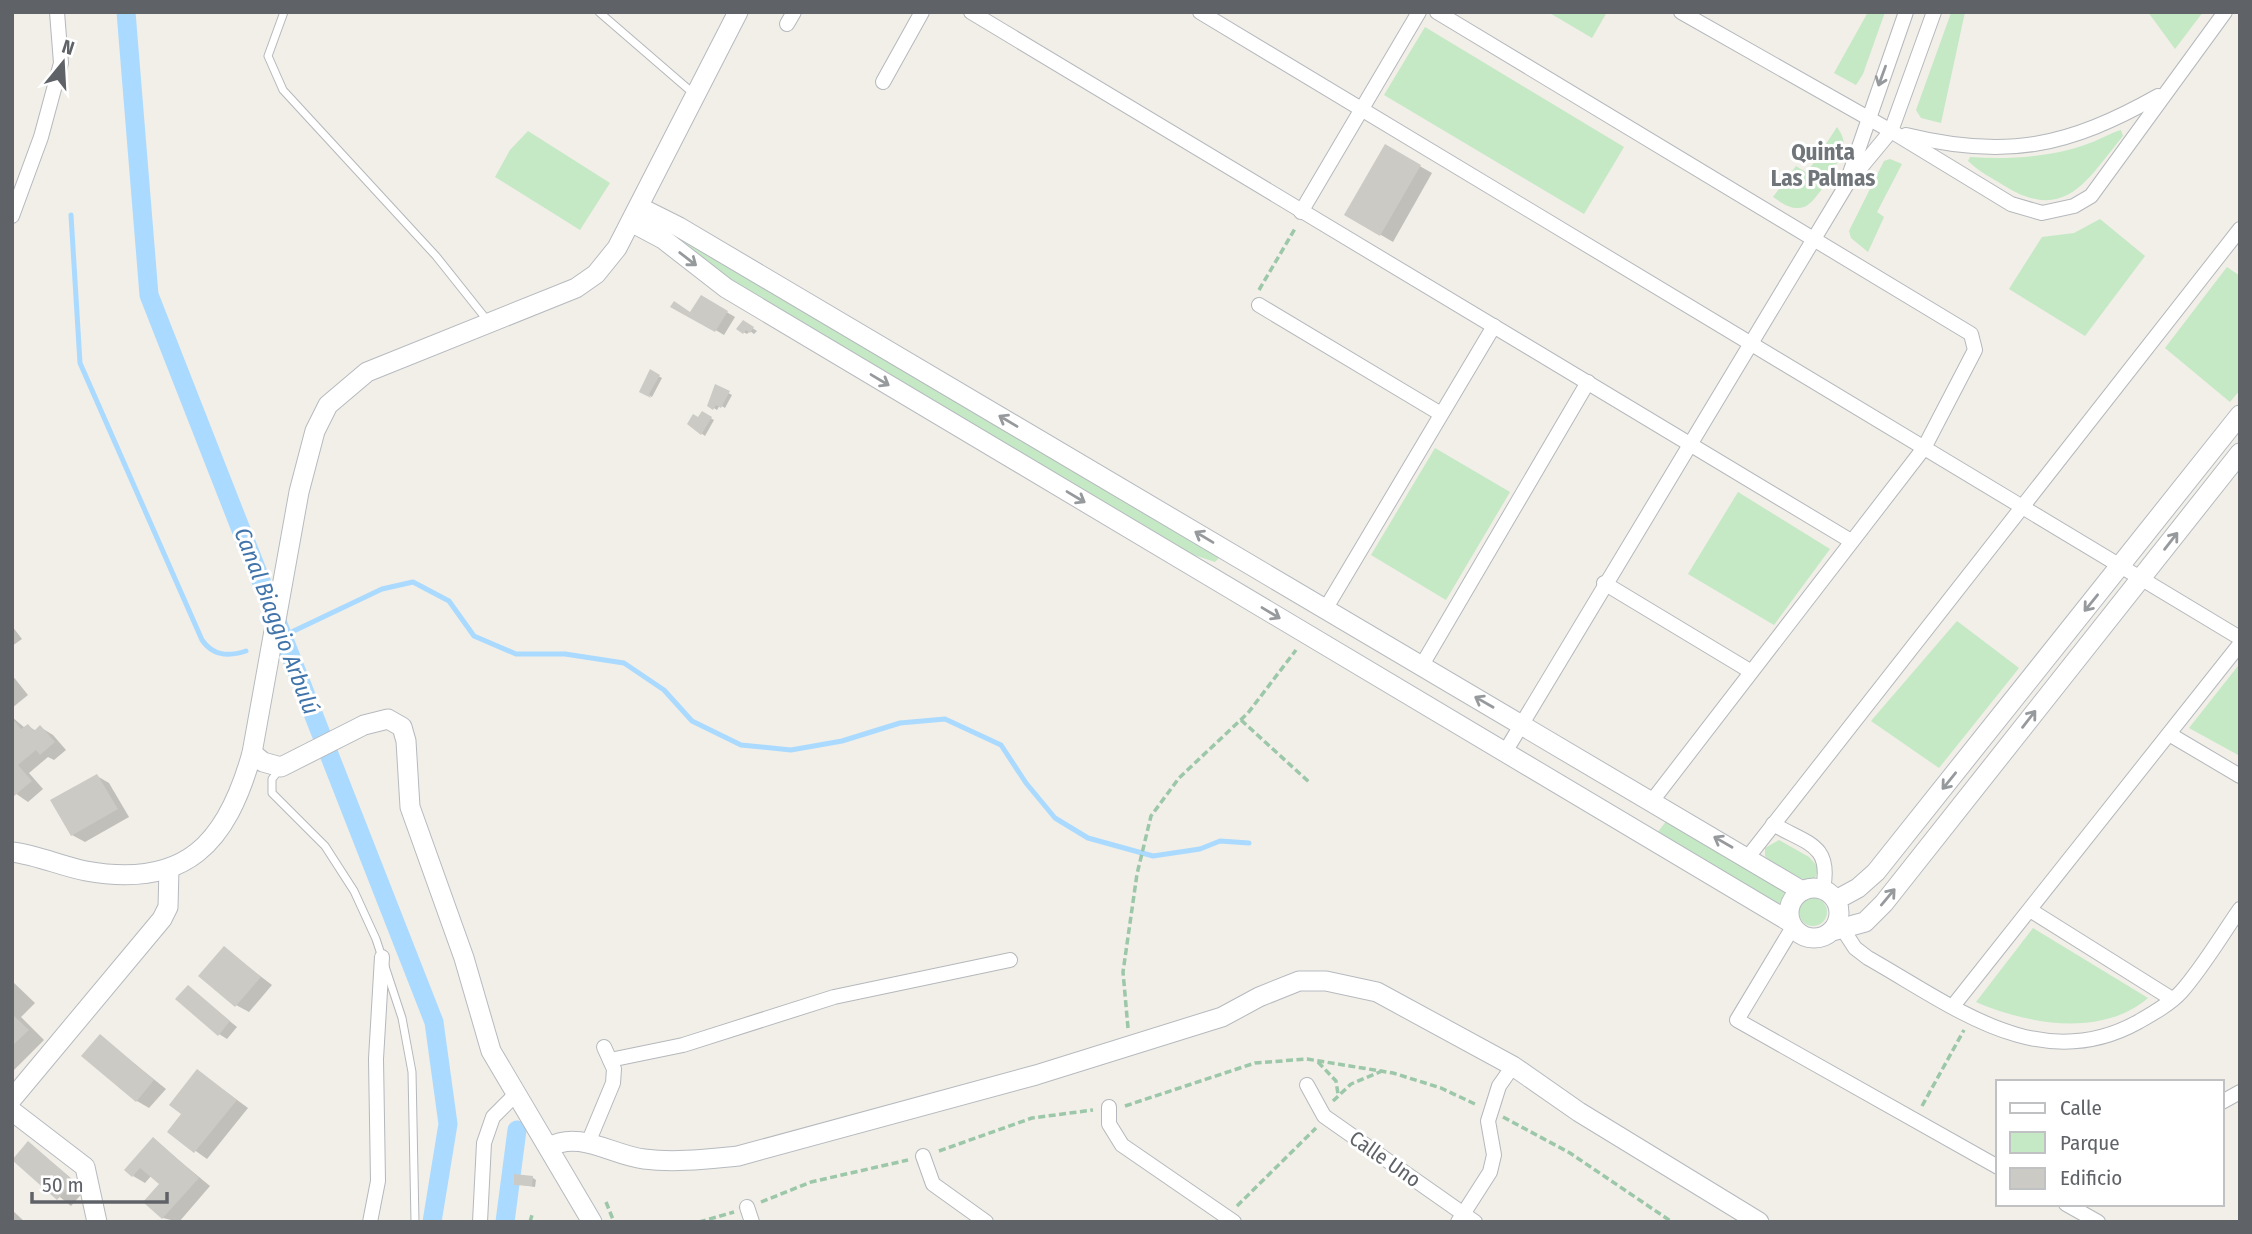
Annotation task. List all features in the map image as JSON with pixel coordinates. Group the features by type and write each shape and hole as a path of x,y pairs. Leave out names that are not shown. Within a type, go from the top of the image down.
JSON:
{"street":[{"path":"12,216 38,146 61,63 57,12"},
{"path":"12,852 87,871 136,874 169,869 202,849 220,831 243,784 252,753 262,681 299,492 314,431 328,405 346,387 367,372 555,297 596,274 617,247 635,214 738,12"},
{"path":"883,82 922,12"},
{"path":"971,12 1852,541"},
{"path":"1200,12 2240,638"},
{"path":"1302,213 1419,12"},
{"path":"1437,12 1974,338 1975,351 1924,448 1651,800"},
{"path":"1681,12 1891,131 2011,204 2042,213 2058,211 2091,196 2163,93 2225,12"},
{"path":"1847,184 1867,118 1906,12"},
{"path":"1505,752 1604,583 1847,184 1891,131 1934,12"},
{"path":"1891,131 1971,148 2043,144 2091,130 2163,93"},
{"path":"635,214 679,227 1802,891 1830,894 1858,888 1876,872 2240,415"},
{"path":"635,214 663,239 738,295 1792,924 1808,938 1825,936 1865,922 1884,903 2240,453"},
{"path":"1748,857 2240,229"},
{"path":"1256,303 1441,414"},
{"path":"1326,608 1494,326"},
{"path":"1422,665 1588,382"},
{"path":"1604,583 1750,671"},
{"path":"1953,1006 2240,644"},
{"path":"252,753 263,762 281,767 309,756 364,725 388,719 402,727 406,741 410,807 464,958 491,1051 592,1222"},
{"path":"2169,734 2240,776"},
{"path":"1773,824 1820,852 1828,869 1830,894 1839,916 1837,930"},
{"path":"12,1099 162,919 168,907 169,869"},
{"path":"1802,891 1789,905 1792,924 1737,1020 1996,1166"},
{"path":"2031,909 2172,999"},
{"path":"1837,930 1868,958 1999,1031 2028,1039 2078,1042 2117,1032 2154,1013 2180,993 2240,909"},
{"path":"370,1222 378,1181 376,1059 382,957"},
{"path":"588,1143 613,1083 614,1069 607,1053 683,1045 834,996 1010,960"},
{"path":"553,1153 562,1140 588,1143 644,1159 699,1160 738,1156 1036,1075 1130,1046 1222,1017 1259,997 1299,981 1326,981 1377,992 1513,1066 1579,1112 1759,1222"},
{"path":"1459,1217 1490,1172 1494,1155 1488,1121 1499,1086 1513,1066"},
{"name":"Calle Uno","path":"1307,1085 1324,1116 1459,1217 1475,1222"},
{"path":"2224,1101 2240,1092"},
{"path":"480,1222 484,1143 493,1117 515,1095"},
{"path":"1109,1107 1109,1124 1122,1145 1231,1220"},
{"path":"12,1111 85,1167 97,1222"},
{"path":"1975,1154 1996,1155"},
{"path":"923,1156 933,1184 986,1222"},
{"path":"2070,1206 2098,1222"}],"lane":[{"path":"284,12 268,56 283,90 436,256 489,322"},
{"path":"599,12 696,96"},
{"path":"281,767 272,779 272,793 325,846 354,891 382,957 402,1018 412,1072 415,1222"}],"path":[{"path":"1256,303 1302,213"},
{"path":"1130,1046 1123,972 1137,874 1151,816 1179,778 1241,720 1307,634"},
{"path":"1241,720 1310,782"},
{"path":"1914,1120 1972,1016"},
{"path":"1316,1060 1336,1081 1338,1094"},
{"path":"699,1222 749,1215 811,1182 923,1156 1032,1118 1131,1105 1255,1063 1316,1060 1384,1071 1441,1088 1570,1153 1672,1222"},
{"path":"1231,1220 1244,1195 1312,1135 1338,1094 1368,1075 1384,1071"},
{"path":"606,1202 614,1222"},
{"path":"530,1222 533,1215"}],"green space":[{"path":"1548,12 1607,12 1592,38"},
{"path":"1868,12 1885,12 1863,74 1856,85 1834,73"},
{"path":"1965,12 1941,123 1921,118 1916,110 1951,13"},
{"path":"2148,12 2203,12 2175,49"},
{"path":"1425,27 1624,147 1584,214 1384,95"},
{"path":"1837,127 1843,147 1833,171 1815,198 1804,207 1795,208 1773,197 1796,166 1807,173"},
{"path":"2121,130 2123,136 2085,182 2058,198 2043,200 2024,196 1968,161 1970,157 2016,158 2061,152"},
{"path":"528,131 610,183 580,230 495,177 510,150"},
{"path":"1890,159 1902,164 1877,212 1884,217 1868,252 1851,238 1849,231 1884,161"},
{"path":"2100,219 2145,256 2085,336 2009,289 2042,237 2074,233"},
{"path":"674,231 1220,557 1215,562 1179,550 731,285 671,235"},
{"path":"2227,267 2240,276 2240,390 2230,402 2165,348"},
{"path":"1435,448 1510,492 1446,600 1371,555"},
{"path":"1738,492 1830,549 1774,625 1688,574"},
{"path":"1957,621 2019,668 1939,768 1871,721"},
{"path":"2238,666 2240,667 2240,756 2189,728"},
{"path":"1667,820 1787,891 1789,896 1780,908 1657,833"},
{"path":"1779,840 1809,857 1819,868 1815,878 1802,879 1788,874 1765,856 1765,848"},
{"path":"1813,898 1823,902 1827,912 1823,922 1813,926 1803,922 1799,912 1803,902"},
{"path":"2033,928 2148,998 2129,1011 2086,1023 2040,1021 1976,1002"}],"building":[{"path":"1385,144 1421,165 1380,236 1344,215"},
{"path":"701,295 728,311 715,332 670,307 674,301 690,312"},
{"path":"743,320 754,327 750,333 746,330 743,334 736,329"},
{"path":"650,369 660,375 649,394 651,398 639,392"},
{"path":"715,384 730,391 721,408 716,405 713,410 707,406"},
{"path":"702,411 712,417 701,435 687,424 693,414 698,417"},
{"path":"12,718 21,729 28,724 34,731 40,725 55,742 40,755 36,750 18,765 32,781 14,796"},
{"path":"97,774 118,809 71,836 50,800"},
{"path":"224,946 261,977 235,1007 198,976"},
{"path":"188,985 230,1021 218,1036 175,999"},
{"path":"12,1014 29,1030 12,1046"},
{"path":"100,1034 154,1080 136,1102 81,1056"},
{"path":"197,1069 237,1100 194,1153 167,1132 181,1114 169,1105"},
{"path":"153,1137 199,1178 162,1219 143,1202 159,1184 140,1168 132,1177 124,1170"},
{"path":"28,1141 74,1181 57,1200 12,1160"},
{"path":"514,1174 533,1176 532,1186 514,1185"}],"waterway":[{"name":"Canal Biaggio Arbulú","path":"126,12 149,295 434,1022 448,1124 432,1222"},
{"path":"71,215 80,363 202,640 221,654 246,651"},
{"path":"279,638 382,589 413,582 449,601 474,636 516,654 565,654 624,663 664,690 692,721 741,745 791,750 842,741 900,723 945,719 1001,745 1026,783 1055,818 1088,838 1153,856 1200,849 1220,841 1249,843"},
{"path":"505,1222 517,1130"}],"district":[{"name":"Quinta Las Palmas","path":"1823,165"}]}
